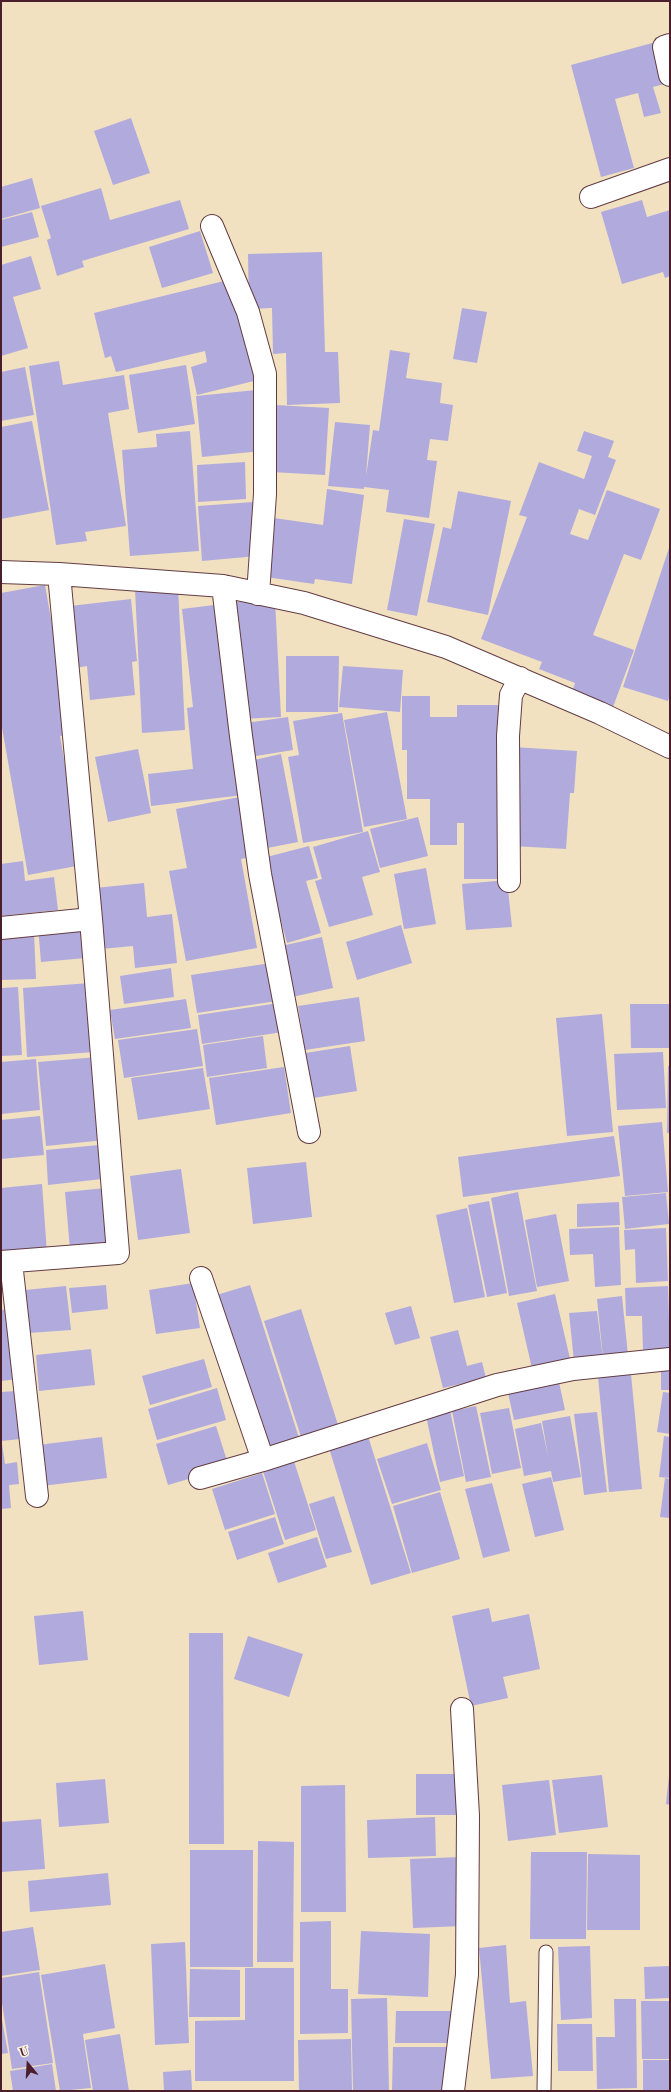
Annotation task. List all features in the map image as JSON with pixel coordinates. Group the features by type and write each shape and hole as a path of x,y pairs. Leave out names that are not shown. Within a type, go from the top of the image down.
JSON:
{"street":[{"path":"670,45 664,47 670,75"},
{"path":"591,197 670,169"},
{"path":"212,226 248,312 264,374 265,494 258,594"},
{"path":"1,572 59,574 223,586 304,603 446,647 600,713 670,747"},
{"path":"37,1496 6,1262 118,1253 91,919 59,574"},
{"path":"223,586 240,736 260,874 309,1132"},
{"path":"509,880 508,736 512,695 520,678"},
{"path":"1,928 91,919"},
{"path":"201,1278 263,1460"},
{"path":"200,1478 263,1460 496,1385 573,1369 670,1359"},
{"path":"453,2091 467,1975 468,1816 462,1709"}],"lane":[{"path":"544,2091 546,1952"}],"building":[{"path":"656,42 668,83 653,87 661,113 644,117 638,93 615,99 634,168 601,177 571,65"},
{"path":"131,118 150,173 113,185 94,131"},
{"path":"32,178 40,208 1,219 1,187"},
{"path":"101,188 110,220 180,200 189,229 82,261 84,267 57,276 47,240 51,238 41,206"},
{"path":"642,200 647,217 670,210 670,276 665,278 663,272 622,284 601,212"},
{"path":"32,212 39,237 1,247 1,220"},
{"path":"200,231 213,273 162,288 149,247"},
{"path":"322,252 325,352 338,352 340,403 287,405 286,353 273,354 272,308 249,309 248,254"},
{"path":"31,256 41,289 13,297 28,348 1,356 1,265"},
{"path":"228,280 241,310 258,380 197,395 191,367 207,362 205,351 116,372 111,356 105,358 94,313"},
{"path":"462,308 487,312 477,363 453,359"},
{"path":"390,350 410,353 406,378 442,383 440,403 453,405 448,441 430,439 427,460 437,461 429,518 386,512 389,490 364,487 364,489 328,486 335,422 370,425 366,476 373,430 379,431"},
{"path":"59,361 63,385 124,375 129,409 108,413 126,526 85,532 87,541 56,545 29,366"},
{"path":"186,365 195,424 138,433 129,375"},
{"path":"25,367 34,415 1,421 1,372"},
{"path":"256,390 261,451 202,457 196,396"},
{"path":"275,405 329,408 325,475 271,472"},
{"path":"32,421 49,510 1,519 1,427"},
{"path":"190,431 199,551 130,556 122,450 157,447 156,434"},
{"path":"584,431 614,441 608,457 616,460 595,515 579,509 570,534 588,540 607,490 660,509 641,560 624,554 593,635 634,650 613,707 572,692 575,683 539,669 542,662 481,639 527,517 519,515 539,462 584,479 592,456 577,451"},
{"path":"245,462 246,499 198,502 197,465"},
{"path":"327,489 364,495 352,584 315,579 314,584 266,577 274,518 323,525"},
{"path":"458,491 511,501 488,615 427,602 443,527 451,529"},
{"path":"253,502 257,556 202,561 198,506"},
{"path":"404,519 435,524 417,616 387,610"},
{"path":"670,545 670,695 668,701 623,687"},
{"path":"45,585 71,734 60,736 82,865 28,875 1,722 1,593"},
{"path":"178,587 185,730 142,733 135,589"},
{"path":"131,599 137,661 132,662 135,695 90,700 87,666 76,668 70,606"},
{"path":"275,600 281,717 241,719 235,602"},
{"path":"222,604 243,795 151,806 148,774 193,769 187,708 193,707 182,609"},
{"path":"286,656 339,656 338,712 286,712"},
{"path":"343,666 403,670 400,712 339,707"},
{"path":"402,696 430,696 430,717 457,717 457,705 506,705 506,879 464,879 464,823 457,823 457,845 430,845 430,799 407,799 407,750 402,750"},
{"path":"387,712 407,819 364,827 344,720"},
{"path":"342,713 363,832 303,843 288,757 299,755 293,721"},
{"path":"288,717 293,750 250,757 246,723"},
{"path":"513,747 577,751 574,793 570,793 566,849 513,846"},
{"path":"138,749 151,813 108,822 95,757"},
{"path":"281,754 298,842 262,849 245,762"},
{"path":"245,796 256,856 241,859 257,948 186,961 169,871 187,868 176,809"},
{"path":"418,817 428,856 380,868 370,829"},
{"path":"368,831 380,872 362,877 373,915 329,927 315,881 322,879 313,847"},
{"path":"309,846 318,878 306,881 321,933 287,943 263,858"},
{"path":"23,861 25,881 54,877 58,910 1,916 1,864"},
{"path":"426,868 436,924 404,929 394,874"},
{"path":"507,880 512,927 466,930 462,884"},
{"path":"144,883 147,917 172,914 177,963 135,968 133,946 101,949 95,888"},
{"path":"82,922 86,958 41,962 38,927"},
{"path":"401,925 412,963 357,980 346,942"},
{"path":"34,932 36,979 1,980 1,933"},
{"path":"322,937 333,988 292,997 281,946"},
{"path":"271,963 277,1001 197,1013 191,975"},
{"path":"171,968 174,997 124,1004 120,976"},
{"path":"90,983 94,1052 27,1057 23,988"},
{"path":"18,987 22,1055 1,1056 1,988"},
{"path":"359,997 365,1041 305,1050 298,1006"},
{"path":"186,999 191,1028 115,1039 110,1010"},
{"path":"279,1003 283,1032 202,1044 198,1015"},
{"path":"630,1004 670,1004 670,1048 631,1048"},
{"path":"602,1014 613,1132 567,1136 556,1018"},
{"path":"197,1029 203,1066 124,1078 118,1040"},
{"path":"263,1036 267,1068 207,1077 203,1045"},
{"path":"350,1046 357,1091 307,1099 299,1054"},
{"path":"663,1052 666,1108 617,1110 614,1054"},
{"path":"98,1057 105,1140 46,1146 38,1062"},
{"path":"36,1059 40,1110 1,1114 1,1062"},
{"path":"668,1066 670,1066 670,1133 667,1133"},
{"path":"284,1067 291,1113 216,1125 209,1078"},
{"path":"203,1068 210,1109 138,1120 131,1078"},
{"path":"40,1116 44,1155 1,1159 1,1120"},
{"path":"662,1122 668,1192 625,1196 618,1126"},
{"path":"614,1136 620,1176 463,1197 458,1157"},
{"path":"99,1145 102,1179 48,1185 46,1150"},
{"path":"306,1162 312,1217 253,1224 247,1168"},
{"path":"181,1169 190,1233 138,1240 130,1176"},
{"path":"42,1184 47,1253 1,1257 1,1188"},
{"path":"106,1188 112,1245 70,1249 65,1192"},
{"path":"518,1192 537,1291 509,1296 491,1198"},
{"path":"666,1193 669,1224 625,1229 622,1197"},
{"path":"489,1201 507,1293 487,1297 468,1205"},
{"path":"619,1202 620,1225 577,1227 577,1204"},
{"path":"467,1208 485,1297 454,1303 436,1215"},
{"path":"556,1214 569,1281 537,1287 525,1220"},
{"path":"619,1227 621,1285 595,1287 593,1254 570,1255 569,1229"},
{"path":"666,1228 668,1281 636,1283 635,1249 625,1250 624,1230"},
{"path":"193,1283 200,1328 156,1334 149,1290"},
{"path":"106,1285 108,1309 72,1313 69,1288"},
{"path":"250,1285 300,1441 263,1453 213,1296"},
{"path":"66,1286 71,1330 29,1333 25,1290"},
{"path":"668,1286 670,1350 643,1352 642,1316 626,1316 625,1288"},
{"path":"555,1294 571,1363 533,1373 517,1303"},
{"path":"622,1296 628,1355 603,1358 597,1299"},
{"path":"411,1306 420,1338 395,1345 385,1313"},
{"path":"10,1309 18,1379 1,1381 1,1310"},
{"path":"301,1309 339,1428 302,1440 264,1321"},
{"path":"597,1311 603,1359 574,1361 569,1313"},
{"path":"458,1330 467,1366 482,1362 486,1378 443,1388 430,1337"},
{"path":"91,1349 95,1385 39,1391 36,1355"},
{"path":"204,1359 212,1387 150,1405 142,1376"},
{"path":"661,1367 670,1367 670,1390 661,1390"},
{"path":"631,1374 642,1489 609,1492 598,1377"},
{"path":"559,1382 565,1410 514,1420 508,1393"},
{"path":"217,1388 226,1420 157,1440 148,1409"},
{"path":"16,1391 20,1439 1,1441 1,1392"},
{"path":"663,1392 670,1393 670,1434 657,1432"},
{"path":"449,1406 464,1476 440,1482 425,1411"},
{"path":"476,1406 491,1477 466,1482 452,1411"},
{"path":"509,1408 521,1468 492,1474 480,1413"},
{"path":"597,1412 607,1492 584,1495 574,1414"},
{"path":"570,1416 581,1477 553,1482 551,1471 524,1476 515,1429 541,1423 548,1456 542,1421"},
{"path":"216,1426 229,1467 168,1485 156,1444"},
{"path":"368,1436 411,1573 371,1585 329,1448"},
{"path":"664,1436 670,1437 670,1478 659,1477"},
{"path":"102,1437 107,1478 42,1486 38,1445"},
{"path":"427,1443 441,1490 392,1504 377,1459"},
{"path":"2,1444 5,1464 17,1462 19,1484 9,1485 11,1508 1,1509"},
{"path":"292,1455 316,1530 285,1540 261,1465"},
{"path":"262,1473 275,1514 225,1530 212,1489"},
{"path":"551,1477 564,1530 535,1537 522,1484"},
{"path":"665,1478 670,1479 670,1518 660,1517"},
{"path":"492,1483 510,1551 483,1558 465,1489"},
{"path":"440,1492 460,1559 412,1573 393,1506"},
{"path":"334,1496 352,1552 326,1559 309,1504"},
{"path":"275,1517 284,1544 237,1560 228,1532"},
{"path":"317,1537 327,1567 278,1583 268,1553"},
{"path":"489,1608 492,1622 529,1614 540,1669 503,1677 508,1698 471,1706 452,1616"},
{"path":"83,1611 88,1660 39,1665 34,1616"},
{"path":"189,1633 223,1633 224,1844 189,1844"},
{"path":"248,1636 303,1654 289,1697 234,1679"},
{"path":"416,1774 463,1774 464,1815 416,1815"},
{"path":"602,1775 608,1827 559,1833 552,1780"},
{"path":"670,1776 670,1805 666,1804"},
{"path":"105,1779 109,1823 59,1827 56,1783"},
{"path":"549,1780 556,1835 508,1841 502,1785"},
{"path":"345,1785 346,1912 301,1912 301,1786"},
{"path":"435,1817 436,1856 368,1858 367,1820"},
{"path":"41,1819 45,1869 1,1872 1,1822"},
{"path":"258,1841 294,1842 293,1962 257,1962"},
{"path":"190,1850 253,1850 253,1967 190,1967"},
{"path":"531,1852 587,1852 586,1939 530,1939"},
{"path":"588,1854 640,1855 640,1930 587,1930"},
{"path":"460,1857 463,1926 413,1928 410,1859"},
{"path":"108,1873 111,1905 30,1912 28,1881"},
{"path":"331,1921 331,1989 348,1989 348,2033 300,2034 300,1922"},
{"path":"33,1927 40,1970 1,1976 1,1932"},
{"path":"361,1931 430,1934 428,1997 358,1994"},
{"path":"185,1942 189,2043 155,2045 151,1944"},
{"path":"506,1945 510,2003 526,2001 533,2076 491,2079 479,1948"},
{"path":"590,1946 592,2018 561,2020 558,1947"},
{"path":"105,1964 115,2028 83,2034 91,2088 60,2091 41,1975"},
{"path":"670,1966 670,1998 645,1999 644,1967"},
{"path":"245,1968 294,1968 294,2081 195,2081 195,2021 245,2020"},
{"path":"190,1969 240,1970 240,2017 189,2017"},
{"path":"39,1972 53,2063 12,2069 1,1996 1,1978"},
{"path":"387,1998 389,2091 353,2091 351,1999"},
{"path":"614,1999 636,1999 637,2088 597,2089 596,2037 615,2037"},
{"path":"641,2001 670,2001 670,2059 642,2059"},
{"path":"396,2011 453,2011 453,2043 395,2043"},
{"path":"1,2014 8,2053 1,2054"},
{"path":"557,2024 592,2024 593,2071 558,2071"},
{"path":"120,2034 129,2091 93,2091 85,2040"},
{"path":"351,2039 352,2091 299,2091 298,2040"},
{"path":"393,2047 447,2047 447,2091 392,2091"},
{"path":"643,2060 670,2060 670,2091 643,2091"},
{"path":"52,2064 56,2091 13,2091 10,2071"},
{"path":"191,2070 192,2091 164,2091 163,2072"}]}
